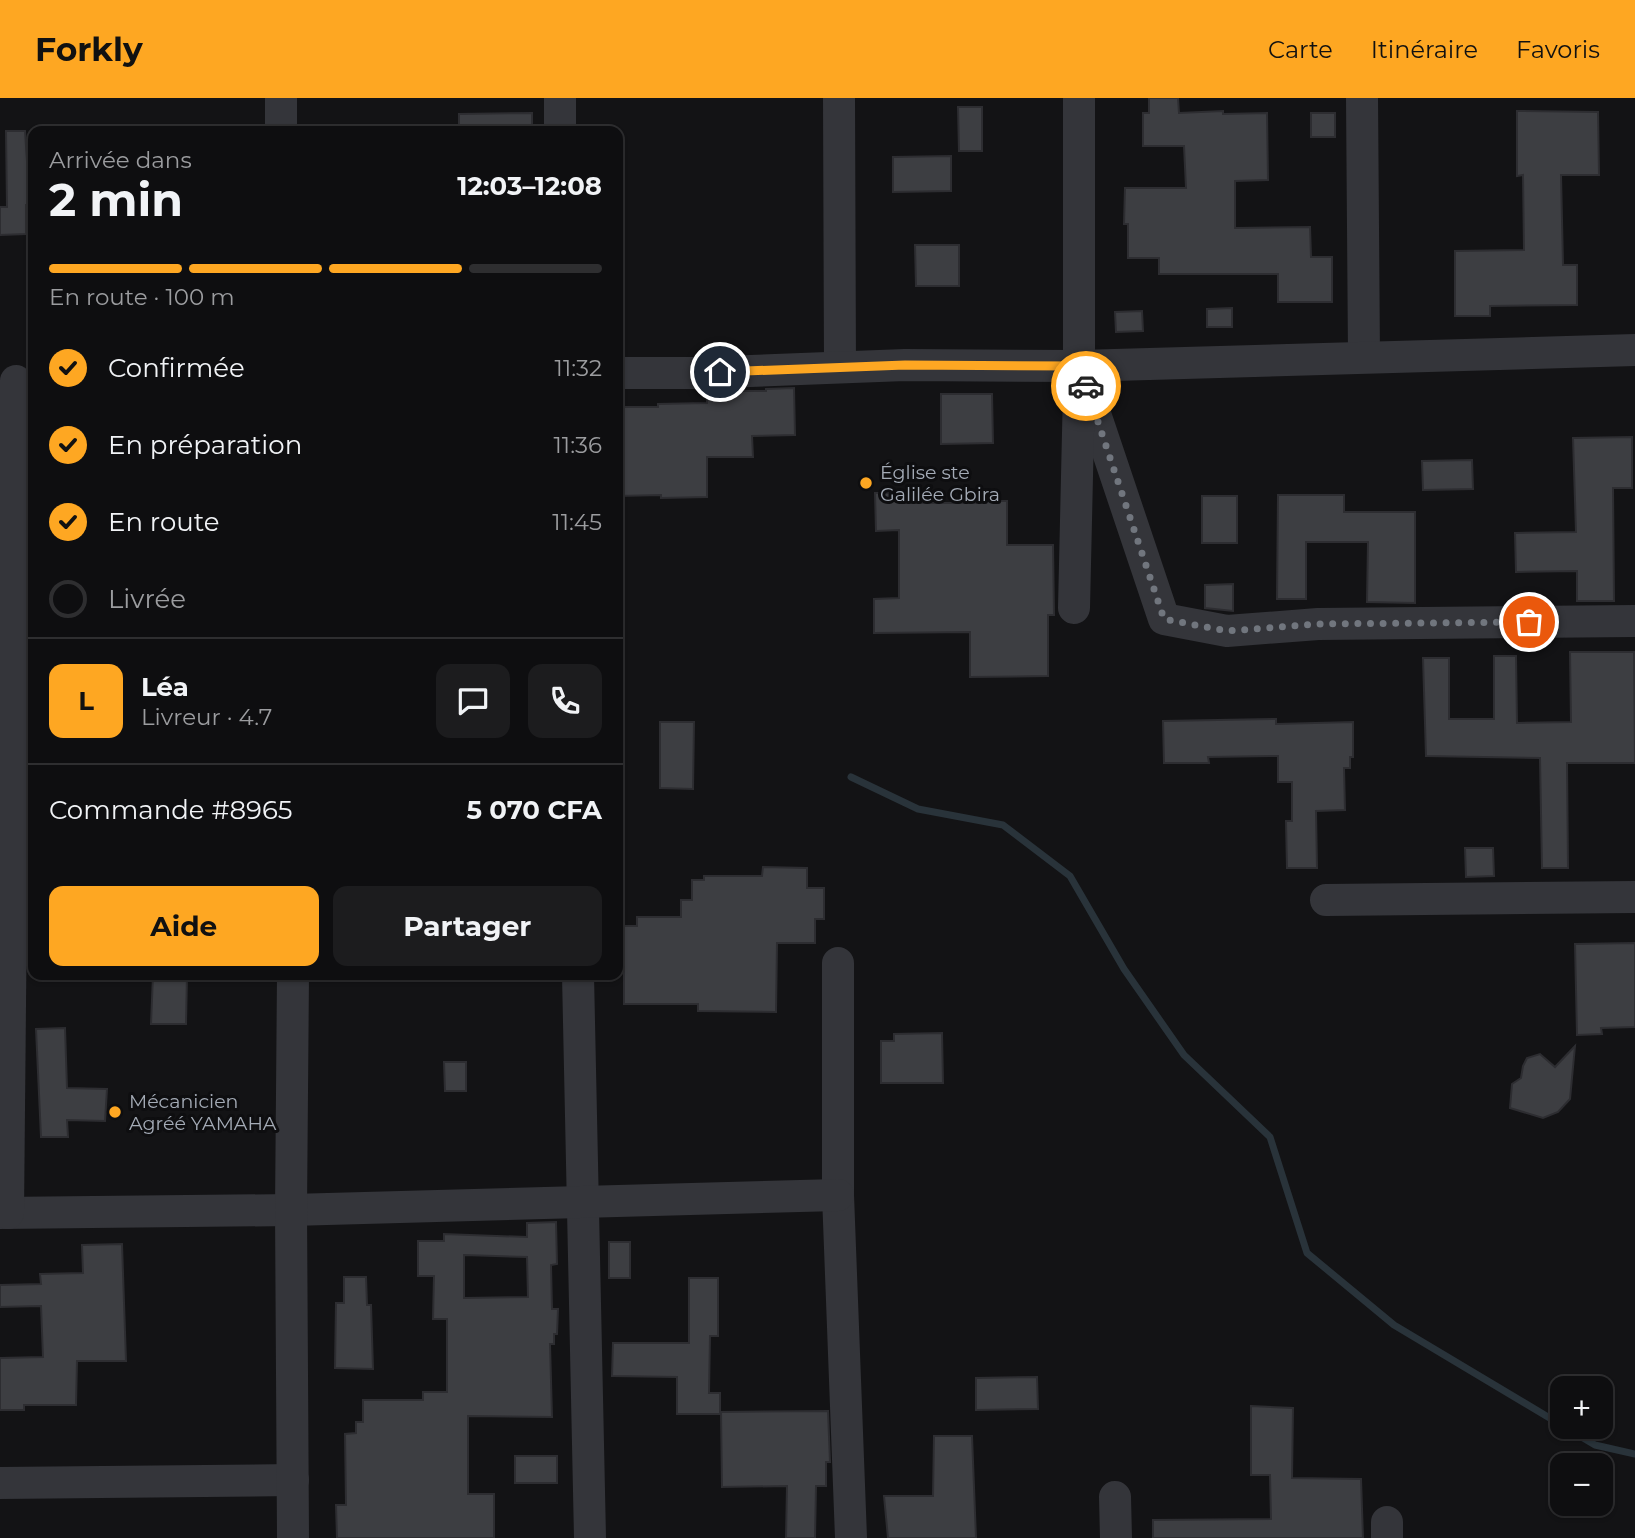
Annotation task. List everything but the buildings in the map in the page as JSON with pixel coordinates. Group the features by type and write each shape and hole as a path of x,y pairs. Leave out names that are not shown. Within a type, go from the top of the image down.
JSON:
{"street":[{"path":"281,98 281,126"},
{"path":"560,98 560,126"},
{"path":"839,98 840,367"},
{"path":"1074,608 1079,366 1079,98"},
{"path":"1362,98 1364,357"},
{"path":"623,373 905,365 1079,366 1635,350"},
{"path":"1079,366 1164,619 1227,631 1318,624 1635,621"},
{"path":"17,381 4,1213 291,1210 838,1195"},
{"path":"1326,900 1635,897"},
{"path":"838,963 838,1195 850,1538"},
{"path":"293,980 293,1538"},
{"path":"578,980 590,1538"},
{"path":"0,1483 293,1480"},
{"path":"1115,1497 1116,1538"}],"waterway":[{"path":"851,777 918,809 1003,825 1070,876 1124,969 1184,1055 1270,1137 1307,1253 1394,1325 1550,1418"},
{"path":"1585,1439 1595,1445 1635,1454"}],"way so far":[{"path":"1086,386 1164,619 1227,631 1318,624 1529,622"}],"place":[{"name":"Église ste Galilée Gbira","path":"866,483"},
{"name":"Mécanicien Agréé YAMAHA","path":"115,1112"}],"route":[{"path":"720,372 905,365 1079,366 1086,386"}]}
